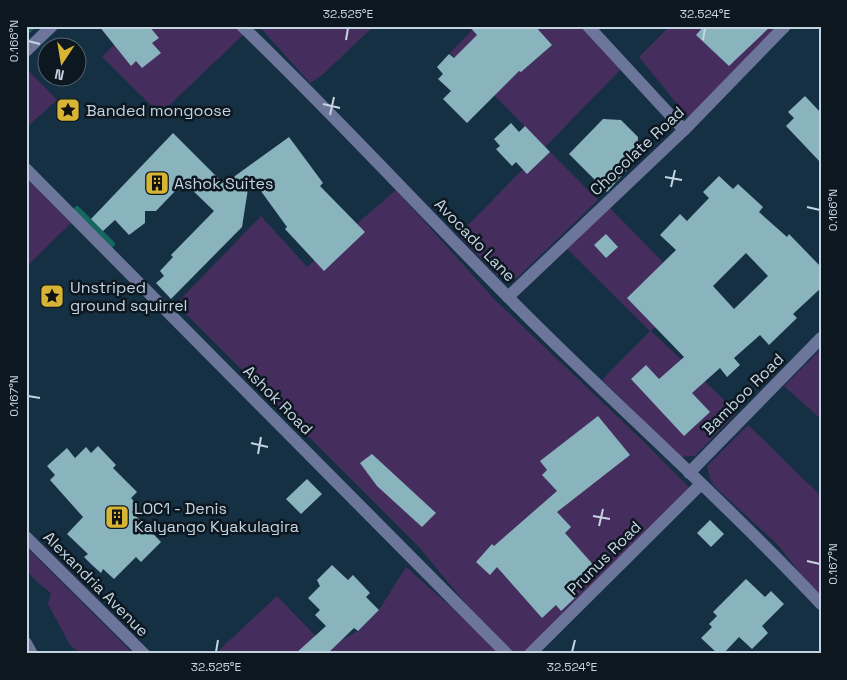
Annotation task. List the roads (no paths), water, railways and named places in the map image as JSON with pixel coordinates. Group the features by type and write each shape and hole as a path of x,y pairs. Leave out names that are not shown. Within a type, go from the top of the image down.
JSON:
{"street":[{"path":"26,50 52,26"},
{"name":"Avocado Lane","path":"242,26 308,90 508,297 597,385 747,527 821,604"},
{"path":"588,26 684,130"},
{"name":"Chocolate Road","path":"508,297 684,130 785,26"},
{"name":"Ashok Road","path":"26,169 507,654"},
{"name":"Bamboo Road","path":"689,472 821,338"},
{"name":"Prunus Road","path":"530,654 701,484"},
{"name":"Alexandria Avenue","path":"26,538 144,654"},
{"path":"26,643 32,654"}],"waterway":[{"path":"26,32 33,26"},
{"path":"77,209 112,244"}],"place":[{"name":"Banded mongoose","path":"68,110"},
{"name":"Ashok Suites","path":"157,183"},
{"name":"Unstriped ground squirrel","path":"52,296"},
{"name":"LOC1 - Denis Kalyango Kyakulagira","path":"117,517"}]}
